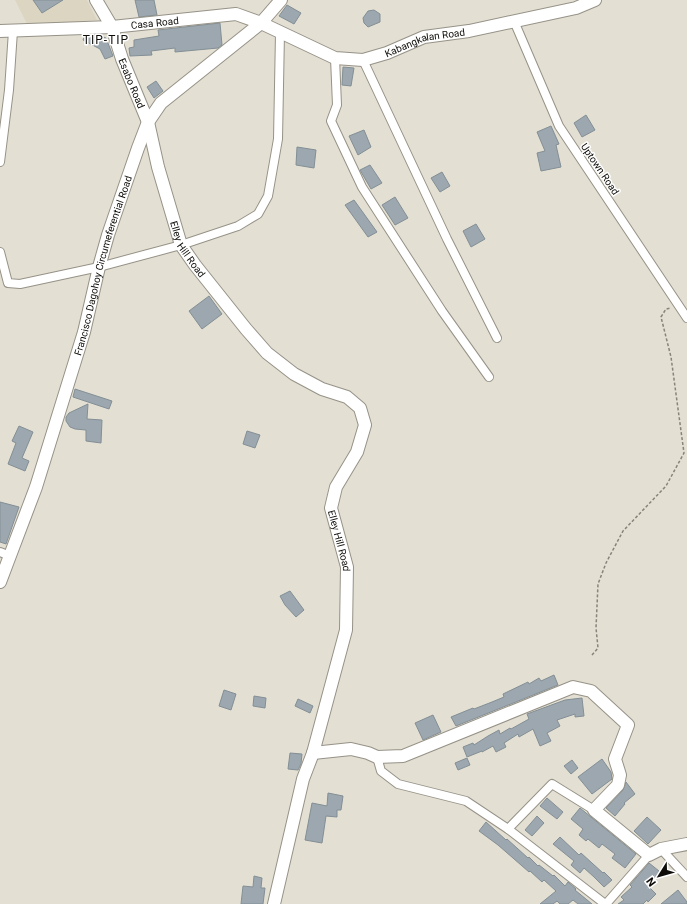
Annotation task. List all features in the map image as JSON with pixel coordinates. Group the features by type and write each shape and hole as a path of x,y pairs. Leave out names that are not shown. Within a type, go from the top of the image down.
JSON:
{"street":[{"name":"Esabo Road","path":"96,0 112,27 122,58 148,122"},
{"name":"Francisco Dagohoy Circumeferential Road","path":"0,582 5,554 36,487 84,332 108,235 148,122 161,103 261,23 282,0"},
{"name":"Kabangkalan Road","path":"261,23 335,58 363,60 387,53 424,37 469,31 576,8 595,0"},
{"name":"Casa Road","path":"0,32 112,27 236,14 261,23"},
{"name":"Uptown Road","path":"514,21 559,126 687,318"},
{"path":"0,162 9,90 13,31"},
{"path":"0,252 8,283 20,284 99,267 181,245 238,226 258,214 268,196 278,139 280,33"},
{"path":"335,58 336,105 331,121 362,187 442,311 489,377"},
{"path":"363,60 447,239 497,338"},
{"name":"Elley Hill Road","path":"148,122 158,167 181,245 195,266 267,353 294,374 322,389 347,397 360,408 365,425 357,452 336,487 331,508 347,567 346,630 313,753 303,779 274,904"},
{"path":"313,753 351,749 377,757 403,756 573,687 590,692 628,726 615,759 620,775 618,785 594,810"},
{"path":"377,757 381,771 398,784 466,800 508,829 606,904 649,855 662,849 687,844"},
{"path":"508,829 552,784 594,810 649,855"},
{"path":"662,849 687,877"}],"path":[{"path":"592,655 598,648 596,628 598,584 606,563 623,531 666,486 684,453 671,357 661,317 666,309 678,305"}],"shaded area":[{"path":"15,0 87,0 97,20 28,26"}],"building":[{"path":"33,0 63,0 42,13"},
{"path":"135,0 154,0 157,15 139,17"},
{"path":"287,5 301,13 294,24 279,16"},
{"path":"374,10 380,14 380,22 368,27 364,23 363,18 368,11"},
{"path":"220,23 222,45 218,48 175,52 175,48 151,51 152,55 130,56 129,48 134,47 134,40 159,36 158,30"},
{"path":"85,35 99,35 106,38 113,56 105,59 100,49 83,40"},
{"path":"343,67 354,68 351,86 342,85"},
{"path":"156,81 163,91 154,98 147,87"},
{"path":"586,115 595,130 582,137 574,123"},
{"path":"551,126 559,144 556,145 561,167 541,171 537,153 545,151 537,132"},
{"path":"364,130 371,147 358,155 349,136"},
{"path":"297,147 316,150 314,168 296,165"},
{"path":"370,165 382,183 371,189 360,170"},
{"path":"442,172 450,186 440,192 431,178"},
{"path":"395,197 408,218 395,225 382,205"},
{"path":"354,200 377,232 368,237 345,205"},
{"path":"476,224 485,239 471,247 463,231"},
{"path":"209,296 222,314 202,329 189,311"},
{"path":"75,389 112,401 109,409 73,397"},
{"path":"88,404 87,419 102,420 101,443 86,441 86,430 70,427 66,421 66,417 69,413"},
{"path":"19,426 33,432 22,458 29,461 25,471 8,464 16,443 12,441"},
{"path":"247,431 260,435 255,448 243,444"},
{"path":"0,502 19,507 6,544 0,542"},
{"path":"290,591 304,610 296,617 285,605 280,596"},
{"path":"554,675 558,685 456,726 451,717 504,697 503,694 528,682 529,684 539,678 541,681"},
{"path":"224,690 236,694 231,710 219,706"},
{"path":"254,696 266,698 265,708 253,706"},
{"path":"582,698 584,716 575,717 575,714 557,720 560,726 547,733 551,741 540,746 533,729 519,737 518,734 504,743 506,747 496,752 493,746 482,752 467,757 463,747 473,743 474,745 499,730 500,734 510,728 511,729 529,719 527,714 565,700"},
{"path":"298,699 313,706 310,713 295,706"},
{"path":"433,715 441,732 423,740 415,723"},
{"path":"290,753 302,754 301,764 298,770 288,769"},
{"path":"467,758 470,765 458,770 455,763"},
{"path":"602,759 611,772 612,779 592,794 578,777"},
{"path":"572,760 578,768 571,774 564,766"},
{"path":"626,782 635,794 624,803 625,804 615,816 606,808 623,790"},
{"path":"328,793 343,796 341,810 337,810 337,817 326,816 322,843 305,840 312,803 327,806"},
{"path":"547,798 563,812 557,819 540,806"},
{"path":"580,808 636,854 625,868 612,858 615,854 602,844 599,848 588,839 586,841 579,835 583,829 571,819"},
{"path":"537,816 544,823 532,836 525,830"},
{"path":"647,817 661,830 648,844 634,831"},
{"path":"486,822 538,866 539,865 553,876 554,875 565,886 568,882 592,904 578,904 573,900 568,904 560,904 557,901 553,904 540,904 556,891 544,880 542,882 530,871 529,872 498,845 479,831"},
{"path":"560,837 579,855 581,853 612,880 604,887 584,868 580,873 571,865 574,861 553,844"},
{"path":"649,863 659,871 661,875 648,886 656,894 648,902 647,900 643,904 618,904 624,900 621,897 632,887 630,885"},
{"path":"254,876 262,878 261,888 265,888 263,904 241,904 243,886 253,887"},
{"path":"678,890 687,904 661,904"}],"district":[{"name":"TIP-TIP","path":"106,40"}]}
